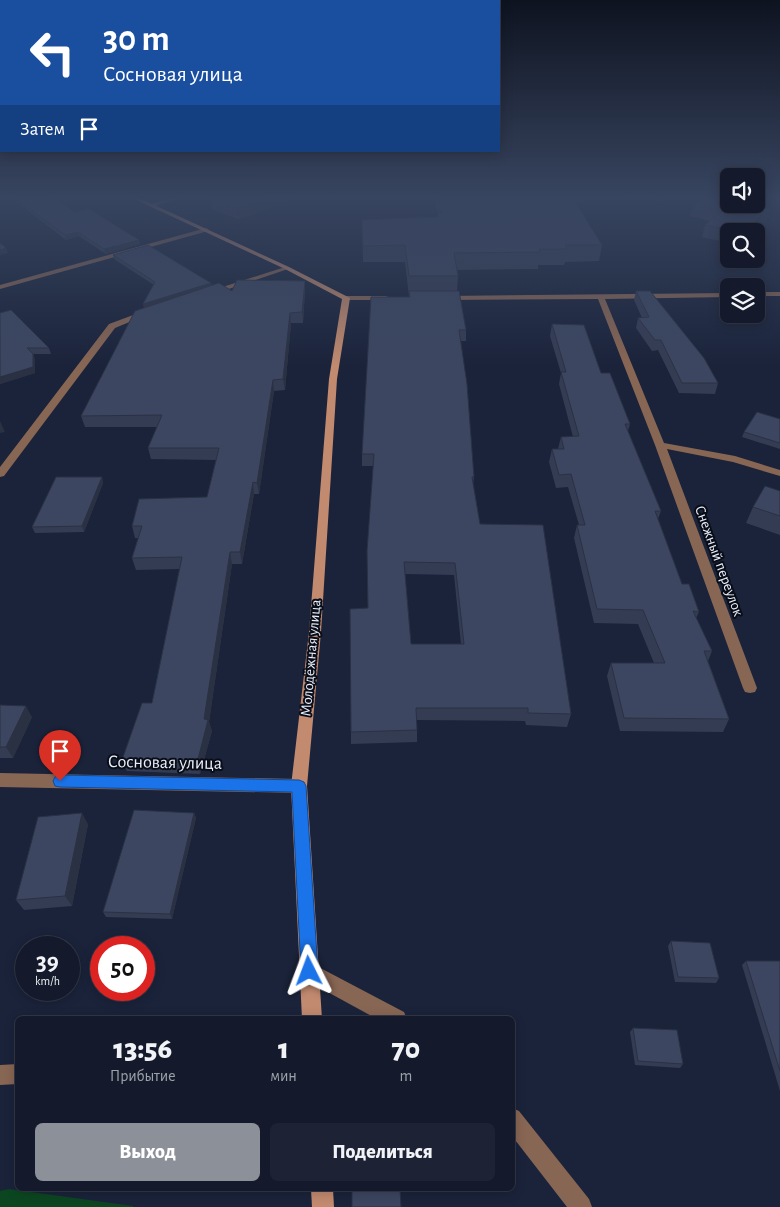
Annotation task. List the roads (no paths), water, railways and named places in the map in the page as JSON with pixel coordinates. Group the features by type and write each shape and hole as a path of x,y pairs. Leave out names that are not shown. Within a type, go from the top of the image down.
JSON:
{"main road":[{"path":"256,253 346,298"},
{"name":"Молодёжная улица","path":"312,1016 299,786 315,632 333,379 346,298"},
{"path":"322,1191 323,1207"}],"street":[{"path":"0,287 122,253"},
{"path":"206,294 287,268"},
{"path":"765,294 780,294"},
{"path":"437,298 720,295"},
{"name":"Снежный переулок","path":"601,297 660,445 750,688"},
{"path":"346,298 398,298"},
{"path":"0,474 112,326 152,311"},
{"path":"660,445 735,459 780,473"},
{"name":"Сосновая улица","path":"0,780 299,786"},
{"path":"309,971 392,1016"},
{"path":"0,1075 15,1074"},
{"path":"515,1122 581,1207"}]}
